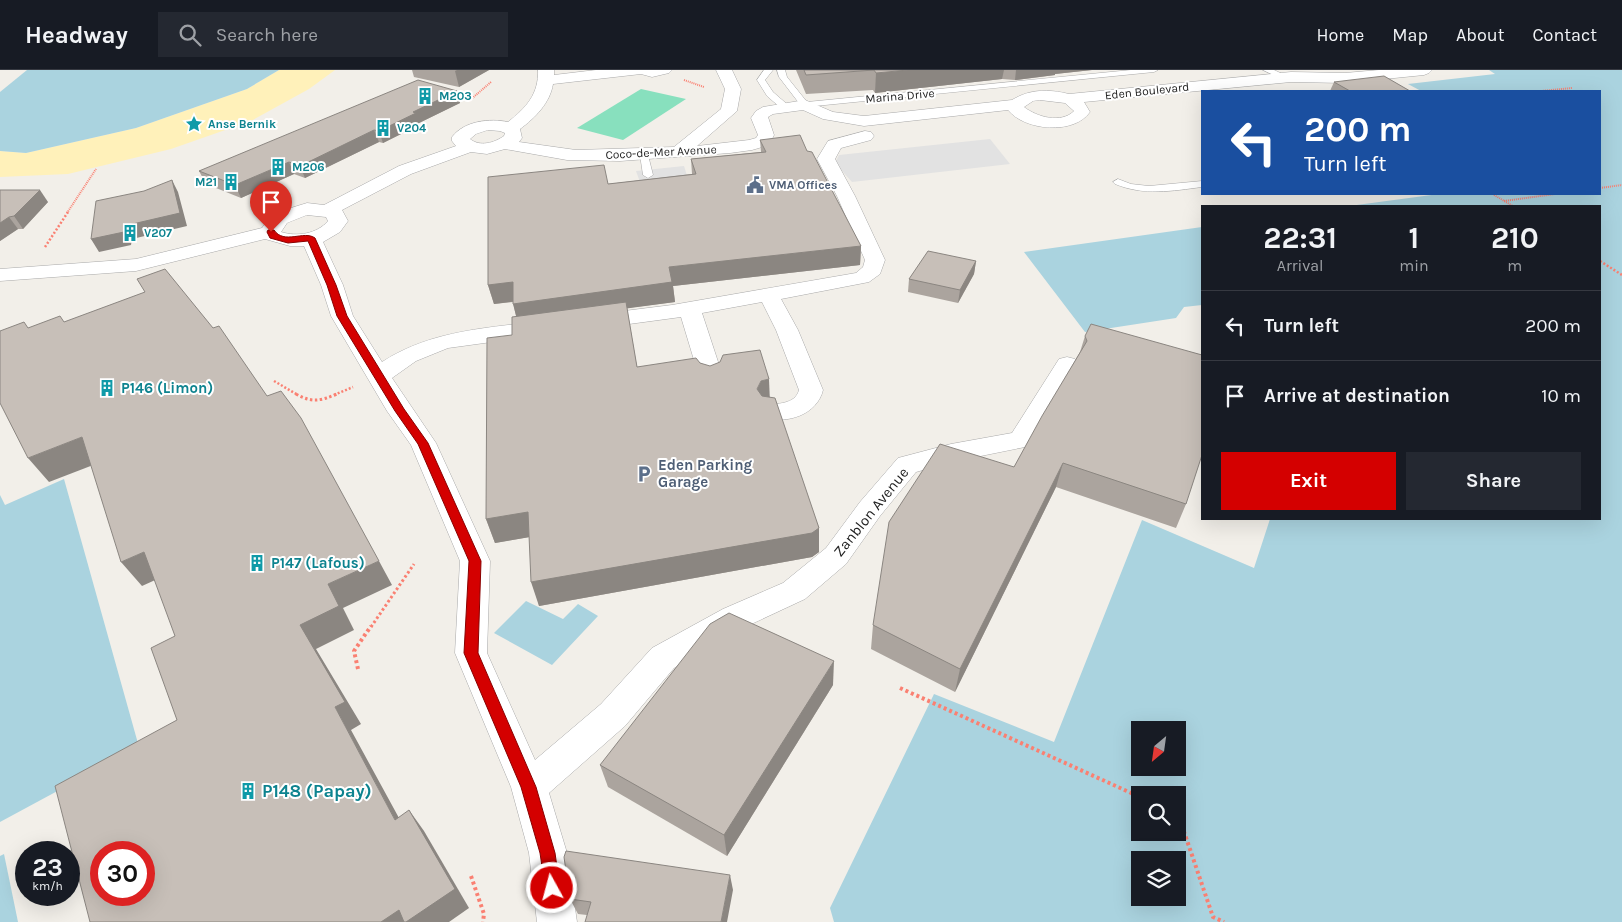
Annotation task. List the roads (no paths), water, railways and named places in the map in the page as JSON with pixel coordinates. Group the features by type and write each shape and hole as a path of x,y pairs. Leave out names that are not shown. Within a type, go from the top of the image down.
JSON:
{"street":[{"path":"328,210 406,170 469,147 486,148 507,136 529,114 543,95 547,75 638,70"},
{"path":"645,70 652,72 664,70"},
{"path":"678,152 729,111 733,89 724,70"},
{"name":"Eden Boulevard","path":"865,128 892,118 1022,100 1040,95 1068,99 1285,84 1424,70"},
{"path":"878,99 903,132"},
{"path":"1068,99 1076,103 1082,112"},
{"path":"1022,100 1016,109 1029,118"},
{"name":"Eden Boulevard","path":"805,105 829,116 865,128 903,132 1029,118 1039,121 1062,122 1072,120 1082,112 1201,100"},
{"name":"Marina Drive","path":"785,107 805,105"},
{"path":"785,107 799,119 828,130 865,128"},
{"name":"Coco-de-Mer Avenue","path":"507,136 574,155 644,155 752,145 763,141 766,136 759,118 760,116 769,110 785,107"},
{"path":"529,114 541,138 574,155"},
{"path":"378,376 408,356 443,342 690,309 862,278 872,270 876,260 826,159 834,145 865,128"},
{"path":"828,130 813,150 822,175 856,218"},
{"path":"307,209 328,210 334,213 338,221 328,231 311,238 288,241 273,236 271,232 272,226 276,221 307,209"},
{"path":"0,275 136,265 271,232"},
{"path":"311,238 332,285 342,316 400,411 423,443 475,561 471,653 529,787 548,853 557,922"},
{"path":"768,294 787,330 811,390 808,398 800,406 773,412"},
{"path":"690,309 712,380"},
{"name":"Zanblon Avenue","path":"529,787 613,715 663,658 734,618 794,591 836,556 870,509 907,466 950,453 1021,440 1067,364"}],"lane":[{"path":"769,70 761,80 770,94 785,107"},
{"path":"781,70 783,77 805,105"},
{"name":"Marina Drive","path":"805,105 1154,70"},
{"path":"1267,70 1285,84"},
{"path":"1016,85 1022,100"},
{"path":"644,155 648,175"},
{"path":"1118,182 1148,189 1201,184"}],"water":[{"path":"27,70 279,70 247,89 136,128 26,153 0,151 0,92"},
{"path":"1489,70 1622,70 1622,922 834,922 830,908 934,694 1054,742 1142,520 1254,568 1270,520 1601,520 1601,205 1356,205 1432,195 1601,195 1601,90 1419,90 1408,84 1495,74"},
{"path":"1201,227 1201,305 1184,307 1176,318 1085,332 1024,252"},
{"path":"64,479 139,747 0,822 0,495 5,505"},
{"path":"526,601 563,619 578,604 598,616 552,665 494,633"},
{"path":"4,854 18,922 0,922 0,856"}],"place":[{"name":"M203","path":"425,96"},
{"name":"Anse Bernik","path":"194,124"},
{"name":"V204","path":"383,128"},
{"name":"M206","path":"278,167"},
{"name":"M21","path":"231,182"},
{"name":"VMA Offices","path":"755,185"},
{"name":"V207","path":"130,233"},
{"name":"P146 (Limon)","path":"107,388"},
{"name":"Eden Parking Garage","path":"644,474"},
{"name":"P147 (Lafous)","path":"257,563"},
{"name":"P148 (Papay)","path":"248,791"}]}
